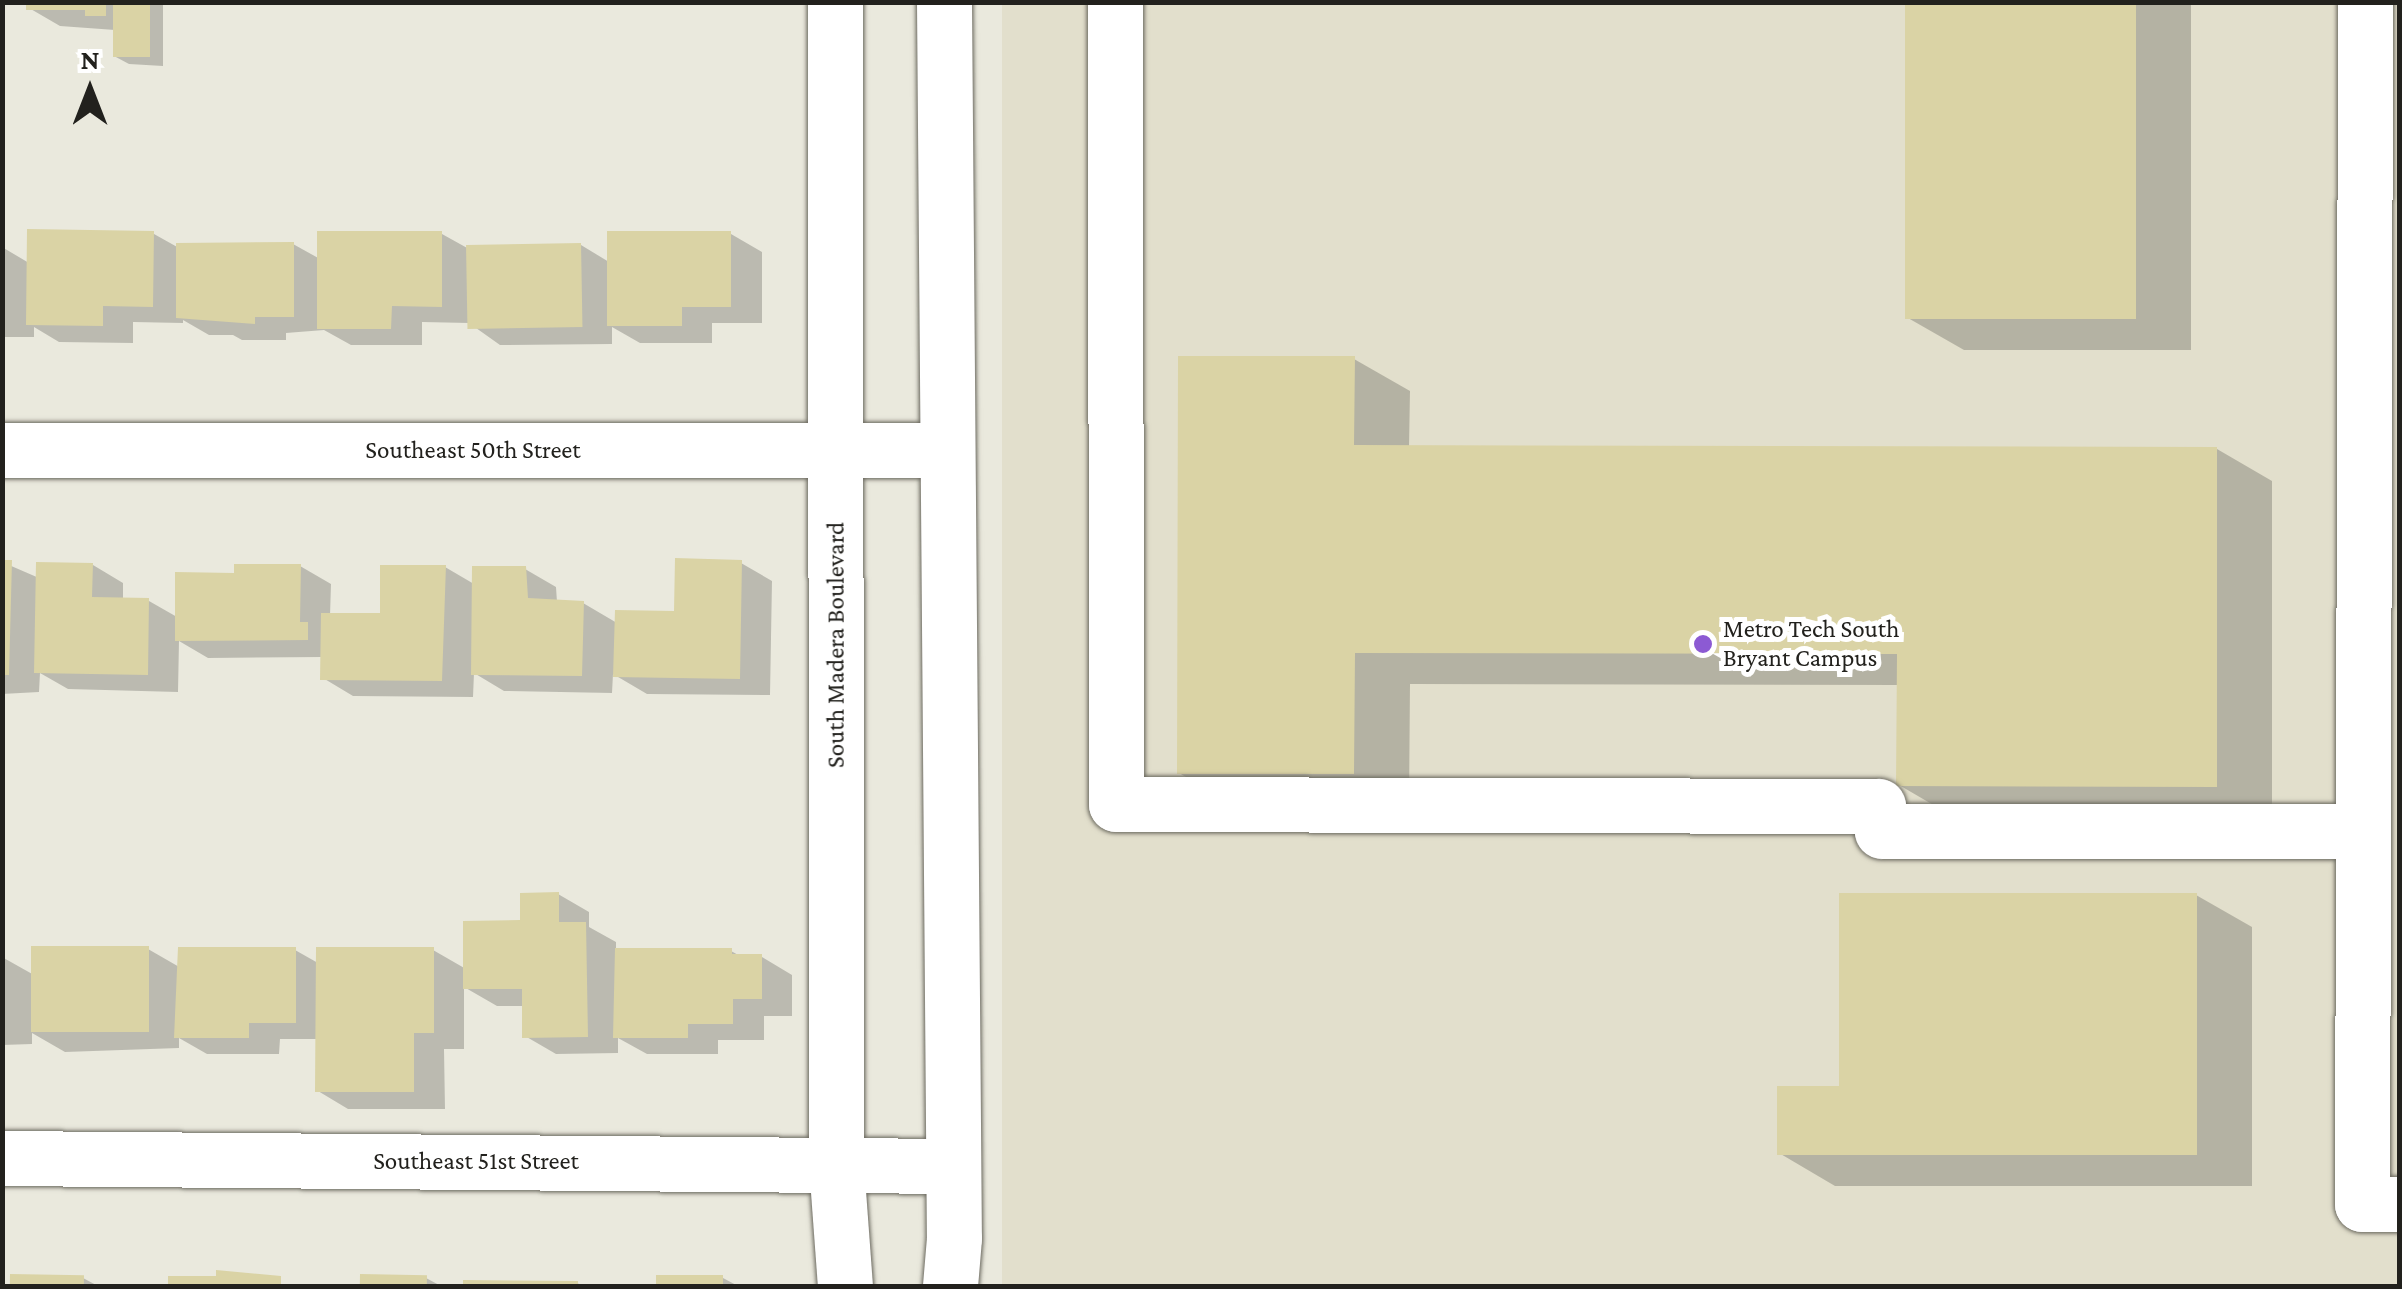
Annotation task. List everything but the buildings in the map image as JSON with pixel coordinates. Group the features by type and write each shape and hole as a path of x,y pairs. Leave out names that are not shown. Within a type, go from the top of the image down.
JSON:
{"street":[{"name":"South Madera Boulevard","path":"835,2 836,1164 845,1286"},
{"path":"944,2 944,450 950,1166 954,1238 950,1286"},
{"path":"1115,2 1116,804 1878,806 1882,831 2363,831"},
{"path":"2365,2 2362,1204 2400,1204"},
{"name":"Southeast 50th Street","path":"2,450 944,450"},
{"name":"Southeast 51st Street","path":"2,1158 950,1166"}],"shaded area":[{"name":"Metro Tech South Bryant Campus","path":"1002,3 2399,3 2399,1286 1002,1286"}],"place":[{"name":"Metro Tech South Bryant Campus","path":"1703,644"}]}
